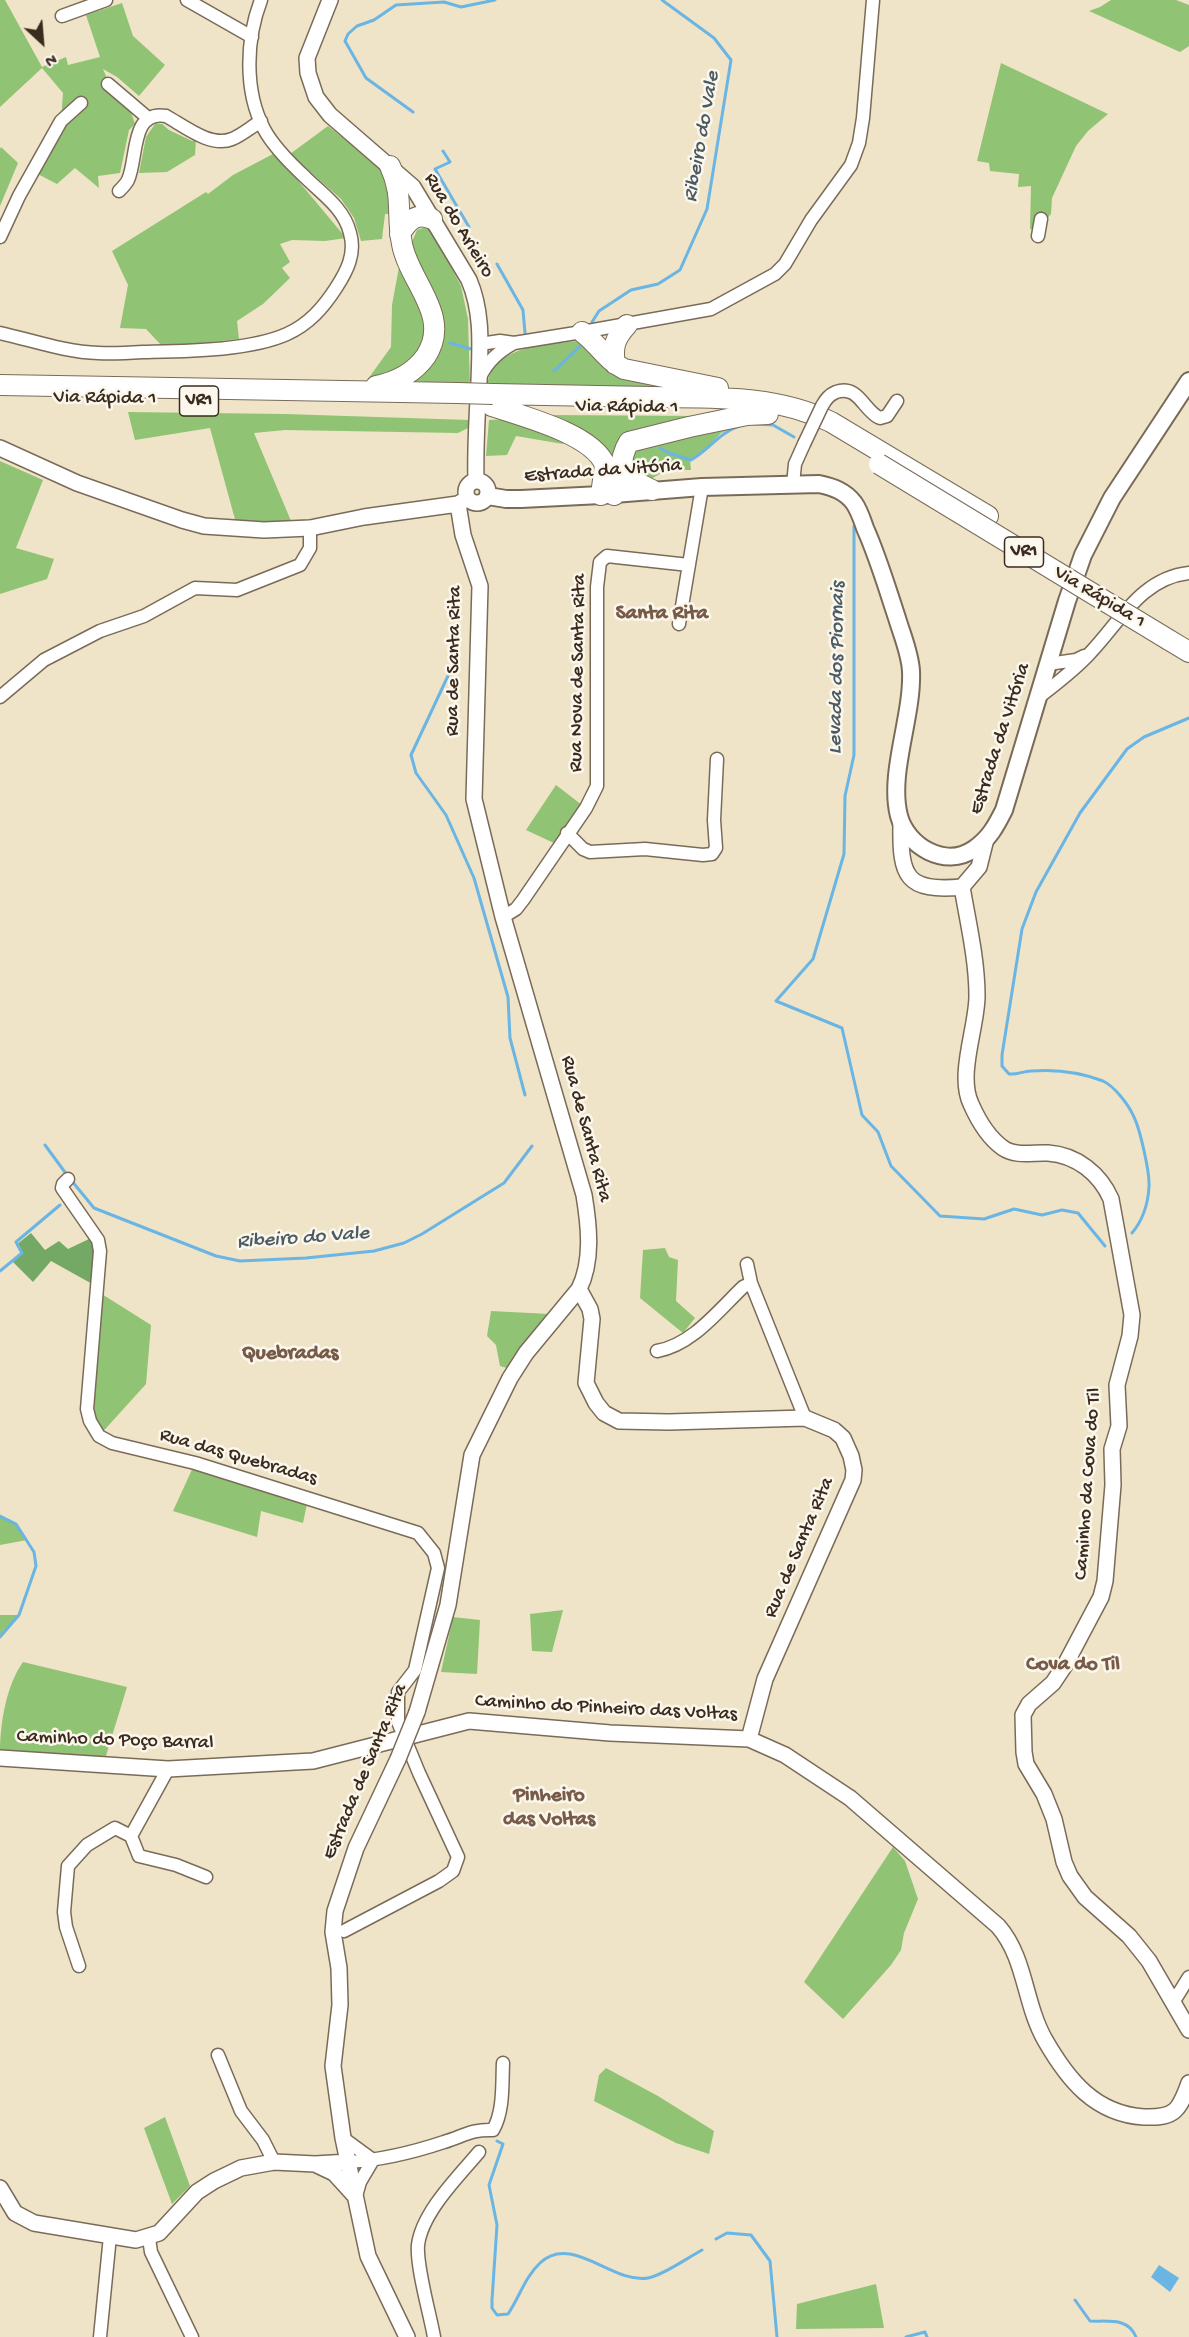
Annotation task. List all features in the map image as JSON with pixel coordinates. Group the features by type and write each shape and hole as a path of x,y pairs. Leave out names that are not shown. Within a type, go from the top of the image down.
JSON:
{"highway":[{"path":"347,391 399,379 418,367 435,338 435,322 402,246 399,187 390,166"},
{"path":"400,234 409,220 415,217 424,215 432,219"},
{"path":"615,364 613,350 615,339 627,324"},
{"path":"582,332 597,343 615,364 624,369 735,391 769,407"},
{"name":"Via Rápida 1","path":"0,385 347,391 457,399"},
{"name":"Via Rápida 1","path":"0,397 493,400 734,398 769,407 882,459 1178,635 1189,652"},
{"path":"493,400 558,429 595,450 605,465 608,495"},
{"path":"608,495 620,482 620,465 629,442 638,438 747,415 769,407"},
{"path":"620,465 632,480 652,490"}],"main road":[{"name":"Estrada da Vitória","path":"488,496 506,500 702,487 819,484 831,486 845,493 858,511 883,572 911,670 910,700 896,788 898,815 901,824 918,847 941,856 959,855 972,851 986,840 1004,810 1080,564 1098,523 1189,381"}],"street":[{"path":"62,16 106,0"},
{"path":"187,0 252,37"},
{"path":"0,333 98,353 176,351 256,344 287,334 324,307 341,280 351,258 350,231 338,209 288,160 265,131 255,106 250,74 252,37 261,0"},
{"name":"Rua do Arieiro","path":"330,0 310,46 308,58 310,83 316,97 330,115 413,187 469,280 475,295 480,347 476,481"},
{"path":"480,347 499,346 711,309 775,274 785,264 812,220 851,165 859,143 873,0"},
{"path":"108,84 148,118"},
{"path":"0,237 19,196 62,121 81,103"},
{"path":"119,191 128,181 140,127 148,118 166,116 212,140 222,141 237,137 261,121"},
{"path":"1038,236 1041,219"},
{"path":"479,321 499,346"},
{"path":"479,379 499,346"},
{"path":"793,485 795,464 829,396 849,392 859,397 872,415 880,418 888,416 897,401"},
{"path":"0,448 77,483 195,524 264,530 310,528 463,501 477,503 484,501 488,496 486,485 476,481 467,487 463,501"},
{"path":"679,624 702,487"},
{"name":"Rua de Santa Rita","path":"463,501 463,535 480,586 474,799 503,917 584,1195 588,1222 588,1255 584,1278 579,1289 590,1309 592,1319 586,1383 604,1413 619,1421 669,1422 805,1418 834,1430 843,1438 851,1456 854,1470 853,1480 766,1676 749,1739"},
{"path":"0,697 44,660 100,631 144,616 195,588 237,590 300,565 310,548 310,528"},
{"name":"Rua Nova de Santa Rita","path":"503,917 516,909 523,900 586,808 597,786 597,587 600,562 607,556 689,565"},
{"path":"1038,697 1091,653 1147,588 1176,575 1189,573"},
{"path":"1056,639 1068,662"},
{"path":"1048,664 1076,660 1091,653"},
{"path":"567,833 590,852 645,849 712,854 716,848 714,820 717,759"},
{"path":"901,824 903,862 908,876 924,887 942,889 967,881 978,867 986,840"},
{"name":"Caminho da Cova do Til","path":"959,855 967,881 977,998 970,1034 966,1094 987,1132 1004,1148 1018,1153 1051,1153 1077,1160 1095,1174 1106,1188 1113,1209 1132,1315 1130,1336 1117,1385 1119,1426 1112,1449 1113,1485 1105,1581 1101,1598 1065,1665 1053,1683 1029,1704 1023,1715 1026,1764 1044,1794 1054,1819 1064,1862 1070,1876 1085,1897 1136,1944 1174,2001 1189,2030"},
{"name":"Rua das Quebradas","path":"68,1179 62,1188 98,1240 100,1251 87,1409 90,1421 99,1436 112,1443 195,1463 418,1533 434,1553 438,1568 415,1670 398,1692 398,1722 404,1737"},
{"path":"747,1264 751,1283 805,1418"},
{"path":"657,1351 670,1349 689,1338 743,1287 751,1283"},
{"name":"Estrada de Santa Rita","path":"407,2337 368,2256 342,2131 333,2066 340,2005 339,1968 333,1932 335,1911 352,1859 417,1712 448,1605 472,1455 526,1353 579,1289"},
{"name":"Caminho do Pinheiro das Voltas","path":"404,1737 469,1720 589,1732 749,1739 785,1755 850,1798 998,1926 1012,1945 1044,2039 1072,2080 1088,2096 1110,2111 1132,2116 1156,2117 1173,2114 1179,2108 1189,2083"},
{"path":"344,1931 438,1881 453,1871 458,1857 404,1737"},
{"name":"Caminho do Poço Barral","path":"0,1758 168,1769 313,1761 404,1737"},
{"path":"131,1836 168,1769"},
{"path":"79,1966 66,1927 64,1912 68,1866 87,1845 115,1828 131,1836 139,1856 176,1865 206,1877"},
{"path":"1174,2001 1189,1977"},
{"path":"218,2055 241,2111 263,2140 274,2162"},
{"path":"0,2188 15,2213 34,2223 136,2240 149,2238 159,2233 187,2202 213,2181 241,2168 274,2162 371,2164 445,2142 477,2129 495,2135 500,2111 502,2062"},
{"path":"342,2131 371,2164"},
{"name":"Estrada de Santa Rita","path":"315,2164 334,2151 342,2131"},
{"path":"434,2337 420,2265 418,2247 420,2235 441,2198 479,2152"},
{"path":"315,2164 334,2173 356,2197"},
{"path":"356,2197 360,2182 371,2164"},
{"path":"100,2337 110,2236"},
{"path":"149,2238 151,2252 192,2337"}],"green space":[{"path":"0,0 5,0 42,67 66,57 68,65 100,57 86,15 122,3 133,36 165,65 139,96 117,77 103,69 108,81 104,89 131,112 135,124 129,130 120,173 98,176 99,188 75,168 57,184 32,171 61,121 63,93 42,68 0,107"},
{"path":"1111,0 1176,0 1189,5 1189,46 1180,52 1089,11"},
{"path":"1001,63 1108,114 1088,131 1076,146 1052,198 1051,214 1039,228 1030,229 1031,186 1018,187 1019,174 990,171 989,163 977,161"},
{"path":"155,124 162,124 192,141 196,139 195,155 167,172 139,173 146,137"},
{"path":"328,126 388,174 393,214 385,214 382,239 361,241 354,218 341,199 290,154"},
{"path":"1,147 18,163 0,206 0,149"},
{"path":"275,153 346,238 325,241 292,240 280,244 290,262 282,268 290,278 263,304 237,321 239,339 163,347 146,329 120,328 128,285 112,251 206,192 208,194 233,175"},
{"path":"429,226 461,286 468,319 470,385 411,384 426,372 436,358 442,343 442,324 408,251 417,230"},
{"path":"399,267 427,322 426,342 418,357 386,379 368,379 391,347 392,305"},
{"path":"585,340 597,351 710,393 586,386 487,384 493,370 513,353 542,345"},
{"path":"128,412 469,420 468,428 458,433 285,430 254,433 291,521 236,523 210,428 135,440"},
{"path":"546,415 699,416 615,451 610,479"},
{"path":"510,419 567,438 563,444 516,436 507,455 486,456 489,420"},
{"path":"739,424 721,433 702,453 690,460 691,470 667,470 651,479 640,478 626,458 638,447"},
{"path":"0,461 43,480 16,548 54,559 47,579 0,594"},
{"path":"556,785 582,805 556,844 526,830"},
{"path":"31,1233 45,1250 59,1241 68,1249 89,1239 94,1242 94,1285 51,1261 33,1282 12,1261 21,1253 16,1245"},
{"path":"665,1248 669,1257 678,1260 676,1301 695,1318 683,1333 640,1298 643,1250"},
{"path":"97,1291 151,1325 146,1384 99,1436 90,1421"},
{"path":"491,1311 549,1314 507,1368 500,1366 496,1345 487,1336"},
{"path":"195,1463 308,1499 303,1523 261,1511 257,1537 173,1511"},
{"path":"0,1515 16,1524 27,1540 0,1545"},
{"path":"563,1610 552,1652 532,1651 530,1614"},
{"path":"0,1615 19,1615 0,1638"},
{"path":"453,1617 480,1620 477,1674 441,1672"},
{"path":"23,1662 127,1687 105,1759 0,1753 1,1730 8,1694"},
{"path":"893,1847 905,1861 918,1899 904,1933 901,1950 891,1965 843,2019 804,1982"},
{"path":"606,2068 658,2096 714,2131 709,2154 676,2143 594,2101 599,2075"},
{"path":"165,2117 190,2186 172,2204 144,2128"},
{"path":"876,2284 884,2328 796,2329 797,2304"}],"water":[{"path":"1159,2265 1179,2278 1170,2292 1151,2277"}],"waterway":[{"name":"Levada dos Piornais","path":"413,112 366,78 345,41 348,34 357,26 374,20 396,5 444,2 461,7 495,0"},
{"name":"Ribeiro do Vale","path":"592,322 599,311 631,290 658,284 680,270 707,209 731,60 714,38 662,0"},
{"name":"Levada dos Piornais","path":"443,151 450,162 435,169 469,227"},
{"name":"Levada dos Piornais","path":"497,264 523,310 525,333"},
{"path":"450,343 471,349"},
{"path":"554,371 583,343"},
{"name":"Levada dos Piornais","path":"754,424 773,425 794,437"},
{"name":"Levada dos Piornais","path":"660,448 691,460 726,433 739,426"},
{"name":"Levada dos Piornais","path":"854,526 854,755 845,796 844,854 813,959 776,1001 842,1028 862,1115 878,1132 891,1166 940,1216 984,1219 1014,1209 1042,1215 1062,1210 1078,1213 1105,1246"},
{"name":"Ribeiro do Vale","path":"454,663 411,755 416,773 446,815 474,878 508,997 510,1038 525,1095"},
{"name":"Levada dos Piornais","path":"1132,1233 1144,1211 1149,1180 1139,1130 1124,1101 1107,1083 1085,1075 1049,1070 1009,1074 1002,1066 1002,1055 1022,929 1036,892 1080,813 1127,749 1144,737 1189,718"},
{"name":"Ribeiro do Vale","path":"45,1145 67,1175"},
{"name":"Ribeiro do Vale","path":"71,1180 94,1208 216,1256 240,1261 306,1258 374,1251 404,1243 504,1183 532,1146"},
{"path":"0,1271 22,1253 16,1242 60,1205"},
{"path":"0,1516 16,1524 34,1552 36,1566 19,1615 0,1637"},
{"path":"497,2141 503,2144 489,2185 497,2225 492,2300 492,2308 497,2315 508,2314 526,2281 540,2263 552,2255 579,2256 620,2274 634,2278 648,2278 668,2270 702,2250"},
{"path":"716,2239 727,2233 751,2235 770,2261 777,2337"},
{"path":"1075,2300 1090,2321 1123,2323 1136,2337"},
{"path":"906,2337 925,2332 927,2337"}],"district":[{"name":"Santa Rita","path":"662,615"},
{"name":"Quebradas","path":"290,1355"},
{"name":"Cova do Til","path":"1073,1666"},
{"name":"Pinheiro das Voltas","path":"549,1809"}]}
